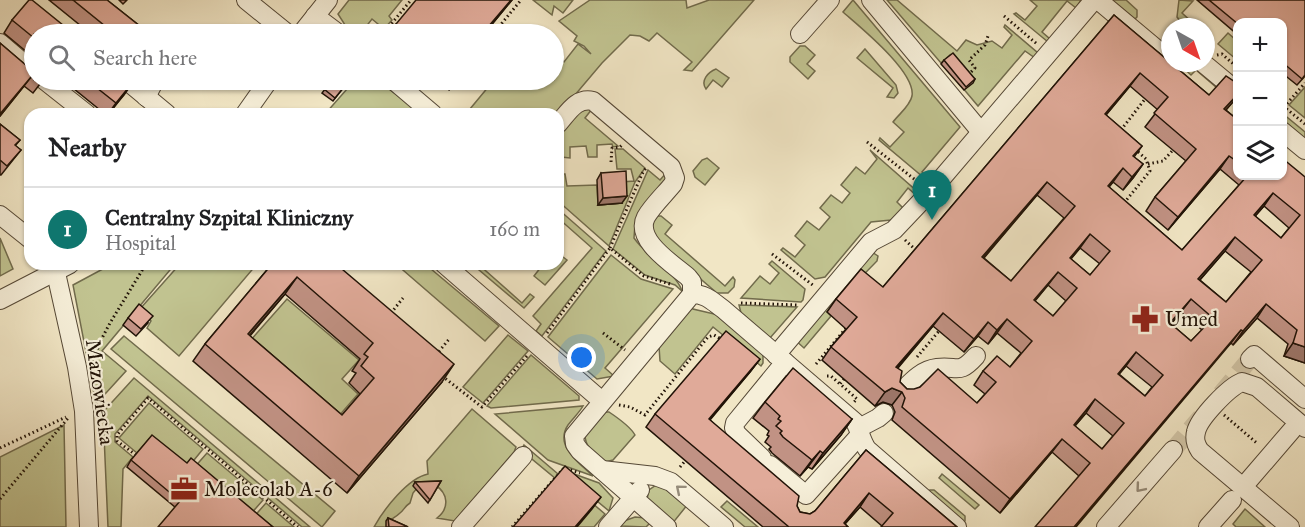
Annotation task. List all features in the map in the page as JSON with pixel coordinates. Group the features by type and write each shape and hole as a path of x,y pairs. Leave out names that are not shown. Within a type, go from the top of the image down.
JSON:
{"street":[{"path":"309,24 328,0"},
{"path":"800,34 830,0"},
{"path":"871,0 981,132"},
{"path":"884,413 859,432 804,503 766,461 737,434 734,428 735,423 826,296 871,242 894,230 930,192 1096,0 1161,52"},
{"path":"253,3 277,24"},
{"path":"315,16 326,24"},
{"path":"0,43 24,63"},
{"path":"1214,72 1233,88"},
{"path":"57,90 79,108"},
{"path":"138,90 160,108"},
{"path":"146,97 150,90"},
{"path":"255,108 264,90"},
{"path":"405,90 426,108"},
{"path":"564,117 577,103 593,101 671,167 675,178 674,184 647,215 644,223 646,237 692,282 690,297 574,436 575,444 580,451 667,527"},
{"path":"1287,135 1305,150"},
{"path":"0,215 24,234"},
{"path":"0,300 53,270"},
{"name":"Mazowiecka","path":"61,270 84,411 89,527"},
{"path":"451,270 602,401"},
{"path":"690,297 707,296 848,415 867,449 957,527"},
{"path":"901,393 916,376 924,372 937,368 960,369 967,366 976,356"},
{"path":"1250,359 1254,356 1305,399"},
{"path":"1249,480 1295,430 1257,387 1242,382 1228,390 1199,424 1195,433 1195,443 1200,451 1290,527"},
{"path":"1106,527 1173,450"},
{"path":"461,527 523,456"},
{"path":"602,470 672,482 724,527"},
{"path":"608,527 634,498 647,476"},
{"path":"1208,527 1232,500"}],"path":[{"path":"391,24 411,0"},
{"path":"501,24 521,0"},
{"path":"1004,16 1027,35"},
{"path":"963,80 975,68 969,60 985,45 988,36"},
{"path":"1222,54 1233,64"},
{"path":"1287,102 1305,83"},
{"path":"1121,137 1120,129 1145,99"},
{"path":"1287,109 1305,124"},
{"path":"611,162 612,148 620,147 632,134"},
{"path":"867,142 899,166"},
{"path":"1124,203 1150,171 1146,159 1130,144"},
{"path":"1148,164 1163,161 1173,150"},
{"path":"436,371 482,407 538,344 610,248 642,174 657,155"},
{"path":"904,239 916,250"},
{"path":"610,248 644,276 674,285 690,297"},
{"path":"772,254 826,296"},
{"path":"89,363 95,361 100,342 142,270"},
{"path":"386,319 403,298"},
{"path":"739,303 802,305"},
{"path":"816,364 847,327"},
{"path":"603,333 622,348"},
{"path":"602,401 630,407 645,415 708,337 717,335 725,342"},
{"path":"432,359 450,338"},
{"path":"831,376 840,384"},
{"path":"136,455 117,441 117,435 148,398 298,527"},
{"path":"1222,414 1270,455"},
{"path":"0,448 70,415 0,499"},
{"path":"680,467 686,461"},
{"path":"512,527 559,473"}],"green space":[{"path":"349,0 402,0 389,16 392,20 388,24 378,24 372,19 368,24 344,24 338,14"},
{"path":"533,0 573,0 563,13 554,6 552,15"},
{"path":"590,0 686,0 687,8 709,0 754,0 692,71 684,70 692,62 657,33 649,41 640,36 630,35 602,63 564,108 471,108 486,90 564,90 564,62 578,44 591,54 584,46 574,41 577,36 559,21"},
{"path":"853,0 960,127 922,172 931,180 929,182 879,140 880,138 890,147 904,132 893,122 911,100 911,86 885,51 843,12"},
{"path":"887,0 897,0 957,51 966,40 977,45 992,41 1002,48 1012,35 1004,27 1005,25 1038,53 1035,58 1025,51 978,106 956,80 950,55 941,63"},
{"path":"1030,0 1081,0 1076,8 1067,1 1042,32 1050,39 1048,42 1014,14 1016,13 1025,20 1037,6"},
{"path":"1112,0 1126,0 1137,10 1137,17 1135,19"},
{"path":"1179,0 1193,1 1182,13 1187,18 1177,17"},
{"path":"1228,33 1233,37 1233,57 1218,44"},
{"path":"800,46 805,46 815,55 807,64 815,71 808,79 790,62 790,57"},
{"path":"865,49 896,85 898,93 894,98 887,97 893,88 857,58"},
{"path":"716,69 729,78 722,87 713,80 706,89 704,83 706,77"},
{"path":"1198,72 1203,72 1224,91 1223,93"},
{"path":"1305,87 1305,118 1289,105"},
{"path":"346,90 390,90 414,108 330,108"},
{"path":"581,109 592,109 585,118 618,146 597,145 597,157 588,157 586,146 570,147 570,158 564,157 564,130"},
{"path":"1287,117 1305,132 1305,139 1287,123"},
{"path":"615,149 623,149 645,168 635,182 609,246 564,206 564,174 567,186 597,185 598,205 622,203 621,182 634,181 631,169 617,169"},
{"path":"870,150 919,193 917,196 908,188 897,202 905,210 891,220 871,222 825,277 815,279 781,250 783,248 795,257 805,245 795,236 807,221 819,230 830,217 820,208 831,195 842,203 850,193 841,185 856,167 865,174 877,159"},
{"path":"707,158 719,168 705,185 695,177 693,171 702,160"},
{"path":"648,170 660,180 667,172 669,176 635,224 634,238 668,271 682,291 675,285 645,275 613,249"},
{"path":"564,214 606,251 542,336 536,331 541,324 533,316 592,248 564,223"},
{"path":"655,216 661,216 672,225 665,234 725,286 733,277 734,287 728,293 717,293 655,240 650,232"},
{"path":"0,238 13,269 0,276"},
{"path":"872,252 878,256 877,261 827,312 831,316 804,348 794,339"},
{"path":"611,255 641,279 673,289 605,368 614,376 597,379 548,337"},
{"path":"772,261 805,289 801,302 741,298 760,276 770,284 779,273 769,264"},
{"path":"101,270 170,270 102,351 126,371 96,404 73,285"},
{"path":"175,270 252,270 179,356 147,328 151,321 139,310"},
{"path":"403,270 432,270 499,326 485,341"},
{"path":"479,270 485,270 522,303 530,294 534,297 524,308"},
{"path":"539,270 558,270 545,285 534,276"},
{"path":"287,299 359,360 342,379 358,394 331,425 242,350"},
{"path":"739,305 797,307 770,338 741,313"},
{"path":"691,306 693,309 714,314 717,312 763,353 761,366 713,327 675,374 660,361 659,346"},
{"path":"508,335 528,351 483,403 463,387"},
{"path":"124,336 335,511 322,527 111,349"},
{"path":"531,355 579,396 579,400 491,408 487,406"},
{"path":"134,378 310,527 302,527 148,396 115,434 115,442 133,457 123,469 121,527 108,527 103,412"},
{"path":"149,403 203,449 190,465 187,463 182,468 149,439 137,453 119,438"},
{"path":"583,406 568,425 564,433 564,440 570,454 593,476 548,460 495,414"},
{"path":"472,409 516,447 514,452 455,521 437,518 444,510 446,501 443,492 435,485 418,487 410,503 390,520 386,527 374,527 390,503 405,488 413,481 428,474 427,461"},
{"path":"605,412 609,412 620,420 635,435 613,460 605,462 589,447 585,435"},
{"path":"64,425 66,527 0,527 0,457"},
{"path":"524,445 605,514 594,527 577,527 556,479 521,450"},
{"path":"207,453 263,500 249,516 193,469"},
{"path":"563,470 599,483 613,498 609,511 562,472"},
{"path":"942,474 979,505 975,509 939,478"},
{"path":"659,483 688,504 672,524 647,499 649,490"},
{"path":"934,490 965,516 965,521 928,491"},
{"path":"727,501 758,527 745,527 721,507"},
{"path":"266,503 294,527 262,527 252,519"},
{"path":"1245,509 1265,527 1236,527 1233,524"},
{"path":"635,517 646,518 651,522 646,527 619,526 624,521"}],"building":[{"path":"29,0 32,0 62,24 24,24 24,30 12,20"},
{"path":"73,0 107,0 137,24 103,24"},
{"path":"416,0 511,0 491,24 396,24"},
{"path":"1209,0 1305,0 1305,75 1302,79 1287,66 1287,18 1233,18 1233,20"},
{"path":"1114,15 1161,55 1161,72 1182,72 1209,95 1226,76 1233,81 1233,99 1224,109 1233,116 1233,159 1229,156 1178,217 1155,197 1196,149 1154,113 1168,97 1140,73 1105,114 1142,146 1133,156 1143,164 1132,177 1123,168 1108,186 1182,250 1243,180 1287,180 1287,162 1305,177 1305,347 1293,343 1297,330 1266,304 1243,331 1241,330 1074,527 1035,527 1090,463 1062,439 1010,499 902,407 905,398 902,392 892,388 885,392 831,347 857,317 836,299 861,269 883,287","holes":["1047,182 1075,206 1011,281 982,257","1273,193 1300,215 1281,238 1254,215","1090,234 1110,251 1090,275 1070,258","1235,237 1262,260 1226,302 1198,279","1058,272 1077,288 1053,316 1034,300","1191,299 1213,318 1191,341 1170,323","943,313 974,339 988,322 997,330 1007,319 1032,341 1010,367 997,356 983,371 996,382 977,403 938,369 920,387 907,389 900,382 902,371 896,367","1136,352 1163,375 1145,396 1118,374","1095,399 1124,423 1102,449 1074,425"]},
{"path":"0,43 24,63 24,85 0,114"},
{"path":"953,53 975,79 966,87 944,60"},
{"path":"100,90 127,90 116,103"},
{"path":"325,90 342,90 335,98"},
{"path":"0,124 20,140 15,145 21,150 7,166 0,160"},
{"path":"626,171 627,196 603,198 601,173"},
{"path":"267,270 343,270 454,364 359,476 205,344","holes":["297,277 373,343 364,354 368,357 361,366 374,378 342,415 248,334"]},
{"path":"139,304 153,316 141,329 128,318"},
{"path":"726,331 760,359 709,419 799,496 797,506 800,512 810,514 815,511 866,450 957,527 881,527 893,513 869,493 844,523 848,527 789,527 655,414"},
{"path":"793,368 852,419 823,453 820,451 812,460 783,437 780,433 782,431 776,426 781,421 778,419 780,416 765,402"},
{"name":"Molecolab A-6","path":"152,435 187,463 191,458 273,527 158,527 180,501 131,460"},
{"path":"565,466 601,497 575,527 513,527"},
{"path":"441,481 430,500 415,482"},
{"path":"388,518 408,527 389,527"}],"tunnel":[{"path":"1221,394 1250,359"},
{"path":"1173,450 1201,417"}],"place":[{"name":"Centralny Szpital Kliniczny","path":"932,220"},
{"name":"Umed","path":"1145,319"},
{"name":"Molecolab A-6","path":"184,489"}]}
